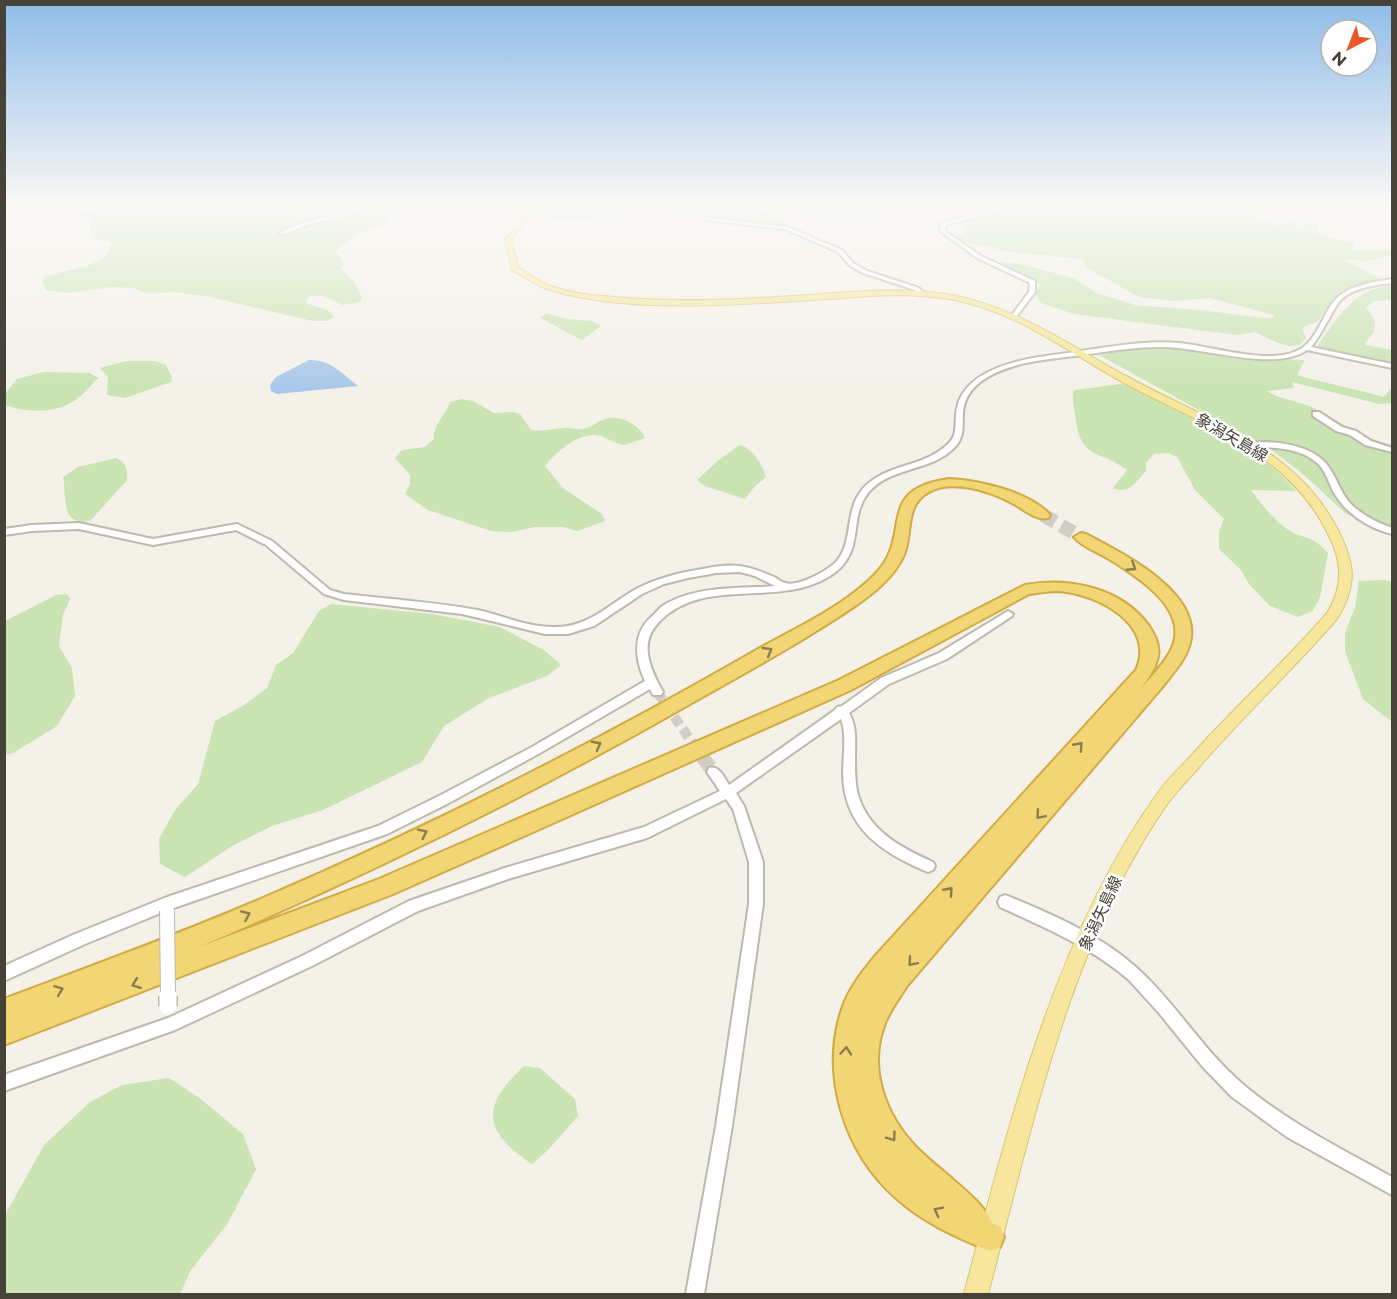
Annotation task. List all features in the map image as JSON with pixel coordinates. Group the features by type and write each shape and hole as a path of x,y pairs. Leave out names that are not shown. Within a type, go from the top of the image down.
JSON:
{"highway":[{"path":"4,1011 192,938 364,862 514,789 748,663 871,587 893,561 901,542 907,505 920,491 944,484 972,485 1002,493 1043,515"},
{"path":"990,1237 908,1158 887,1130 873,1102 866,1073 865,1045 871,1021 883,997 1156,681 1180,650 1183,636 1182,622 1177,609 1167,595 1134,568 1082,537"},
{"path":"4,1034 386,887 772,719 905,655 1025,590 1058,586 1093,594 1126,613 1146,635 1151,648 1143,674 884,963 854,1008 847,1034 844,1064 848,1093 858,1124 874,1153 896,1179 925,1204 990,1237"}],"main road":[{"name":"象潟矢島線","path":"515,268 538,283 577,296 653,303 860,294 921,294 974,302 1015,315 1126,380 1253,445 1304,487 1331,524 1344,556 1344,592 1332,616 1214,739 1163,798 1117,876 1087,941 1047,1042 990,1237 976,1294"}],"street":[{"path":"857,268 917,289 921,294"},
{"path":"1002,268 1033,282 1032,292 1015,315"},
{"path":"4,974 80,939 382,830 443,800 654,687 641,647 646,631 656,616 672,604 692,597 810,584 828,573 841,561 851,546 855,515 862,495 886,475 948,450 959,436 960,405 967,389 996,370 1018,363 1129,346 1177,345 1275,357 1294,354 1306,348 1343,295 1361,287 1392,281"},
{"path":"1306,348 1392,366"},
{"path":"1316,414 1339,429 1353,433 1368,443 1392,450"},
{"path":"1253,445 1268,444 1285,447 1307,454 1324,464 1347,506 1369,523 1392,531"},
{"path":"4,532 79,525 153,542 237,527 269,543 327,592 344,597 479,614 554,631 568,630 608,616 639,591 662,581 705,573 739,569 755,573 786,588"},
{"path":"4,1083 170,1025 307,961 414,906 508,873 647,832 727,793 885,681 943,656 1008,614"},
{"path":"841,710 849,721 850,790 857,814 874,836 897,853 928,866"},
{"path":"695,1294 724,1126 756,904 756,862 738,806 713,772"},
{"path":"1005,902 1087,941 1119,962 1164,1007 1236,1090 1274,1119 1392,1186"},
{"path":"167,908 170,1025"}],"green space":[{"path":"80,268 342,268 354,282 362,298 360,302 342,305 322,296 308,297 305,303 328,310 334,317 326,321 313,321 206,296 173,292 148,294 133,288 111,287 66,293 46,290 42,281 47,276"},
{"path":"1005,268 1034,268 1073,278 1097,293 1135,305 1264,318 1272,318 1274,315 1210,298 1173,301 1139,297 1088,268 1359,268 1381,279 1335,297 1318,321 1302,328 1306,338 1300,345 1289,346 1255,332 1237,335 1074,314 1041,303 1035,293 1041,285"},
{"path":"1392,285 1392,300 1373,301 1366,308 1375,321 1374,332 1365,343 1392,350 1392,362 1320,348 1318,345 1333,324 1357,298 1367,292"},
{"path":"546,313 566,319 592,321 601,326 582,340 540,318"},
{"path":"1127,349 1186,349 1264,359 1305,360 1297,375 1383,397 1392,388 1392,403 1379,404 1292,382 1294,388 1267,391 1310,406 1363,435 1392,445 1392,535 1345,513 1303,474 1270,449 1099,355"},
{"path":"126,361 155,361 166,365 172,377 171,382 125,398 107,395 108,377 100,368"},
{"path":"44,372 89,373 99,378 78,398 62,407 33,411 5,405 5,394 17,379"},
{"path":"1121,384 1219,431 1260,458 1296,491 1251,490 1282,525 1317,543 1328,553 1320,597 1313,611 1298,617 1270,606 1249,584 1241,570 1219,549 1219,531 1224,519 1195,490 1177,457 1168,453 1154,454 1146,463 1146,471 1132,486 1124,490 1113,488 1127,470 1086,446 1077,428 1073,396 1074,390"},
{"path":"461,399 473,401 494,413 520,414 531,430 583,429 611,418 622,419 639,429 645,438 624,445 601,436 585,436 577,439 562,449 545,466 563,488 602,514 605,521 577,531 564,527 534,527 512,532 491,531 428,510 405,494 410,484 410,475 395,458 402,450 425,447 434,439 437,424 450,402"},
{"path":"740,445 753,453 766,477 745,499 705,486 697,480 720,459"},
{"path":"116,458 126,467 127,480 91,520 74,520 67,509 63,477 78,467"},
{"path":"1359,581 1392,582 1392,722 1363,699 1345,651 1345,633 1355,608"},
{"path":"67,594 70,599 63,615 59,646 72,668 75,696 57,726 13,753 5,755 5,621 56,595"},
{"path":"331,604 432,614 500,627 544,650 561,665 547,676 489,698 444,726 422,762 323,810 272,826 232,846 185,877 160,864 159,839 175,810 198,784 215,721 244,705 267,688 276,665 293,653 319,611"},
{"path":"524,1066 540,1068 575,1099 578,1116 548,1150 532,1164 504,1141 496,1129 493,1118 494,1106 500,1094"},
{"path":"169,1078 198,1097 243,1134 256,1169 228,1223 191,1270 180,1294 5,1294 5,1215 44,1145 90,1102 122,1085"}],"water":[{"path":"309,360 317,360 330,365 358,386 277,394 271,391 270,385 276,377"}],"tunnel":[{"path":"1043,515 1081,537"},
{"path":"657,692 703,758"},
{"path":"702,756 713,772"}]}
